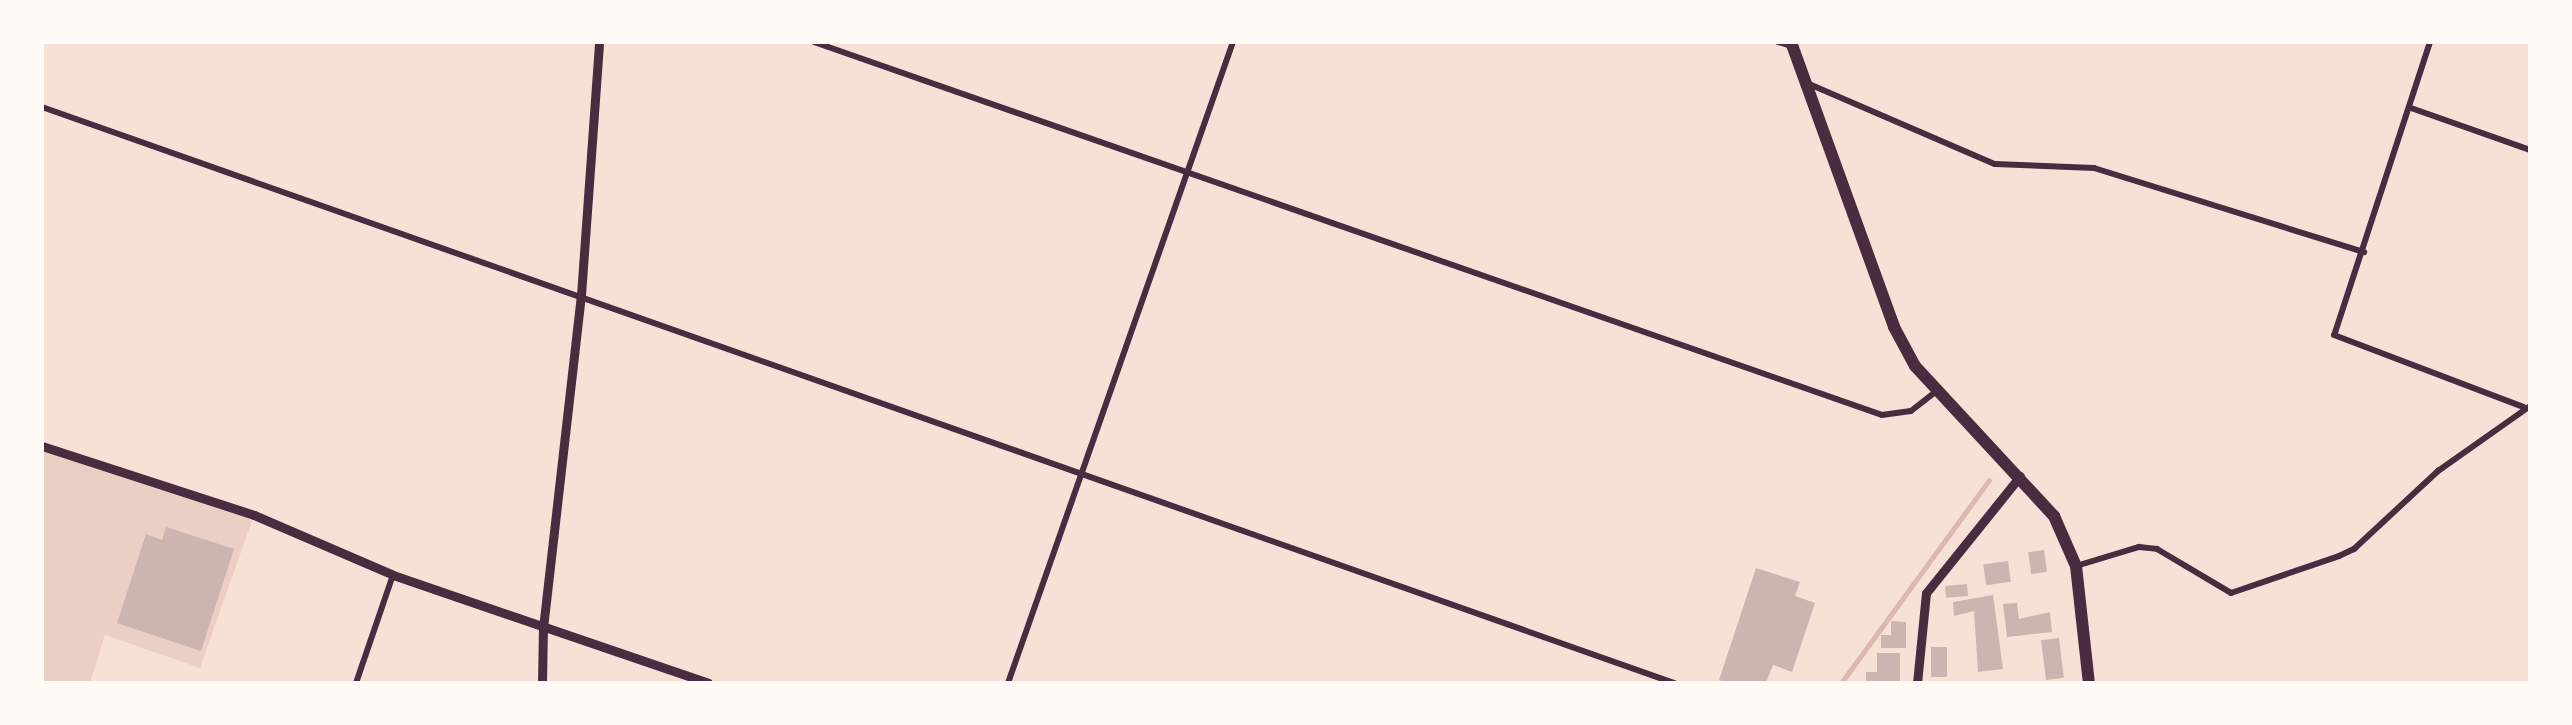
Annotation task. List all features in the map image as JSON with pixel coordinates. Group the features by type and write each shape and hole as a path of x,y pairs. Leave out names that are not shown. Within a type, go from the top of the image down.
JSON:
{"main road":[{"path":"1792,44 1809,84 1894,327 1916,366 1937,391 2054,516 2076,566 2089,683"}],"street":[{"path":"542,683 543,628 581,296 599,42"},
{"path":"814,42 1882,415 1911,411 1937,391"},
{"path":"1008,683 1233,42"},
{"path":"1778,42 1792,44"},
{"path":"2430,42 2364,252 2334,335 2527,406"},
{"path":"1809,84 1995,164 2094,168 2364,252"},
{"path":"42,107 1674,683"},
{"path":"2411,108 2530,150"},
{"path":"2076,566 2139,547 2157,549 2231,593 2339,556 2354,549 2438,471 2527,406"},
{"path":"42,446 254,515 393,575 708,683"},
{"path":"1917,683 1926,593 2016,473"},
{"path":"356,683 393,575"}],"shaded area":[{"path":"42,446 254,515 200,668 105,635 90,683 42,683"}],"building":[{"path":"166,527 234,549 201,651 117,623 146,534 162,540"},
{"path":"2044,550 2047,572 2031,574 2028,552"},
{"path":"2008,561 2011,582 1986,585 1983,564"},
{"path":"1756,568 1800,582 1795,596 1815,603 1792,672 1773,665 1766,683 1727,683 1719,680"},
{"path":"1967,584 1968,596 1946,598 1945,586"},
{"path":"1993,595 2003,669 1978,672 1974,611 1954,616 1953,602"},
{"path":"2017,603 2019,619 2050,612 2052,632 2007,637 2003,604"},
{"path":"1891,621 1906,622 1906,648 1881,648 1881,635 1891,635"},
{"path":"2059,638 2064,678 2046,680 2041,640"},
{"path":"1931,647 1947,647 1947,677 1931,677"},
{"path":"1877,653 1900,653 1900,683 1866,683 1866,672 1877,672"}],"waterway":[{"path":"1841,683 1989,480"}]}
